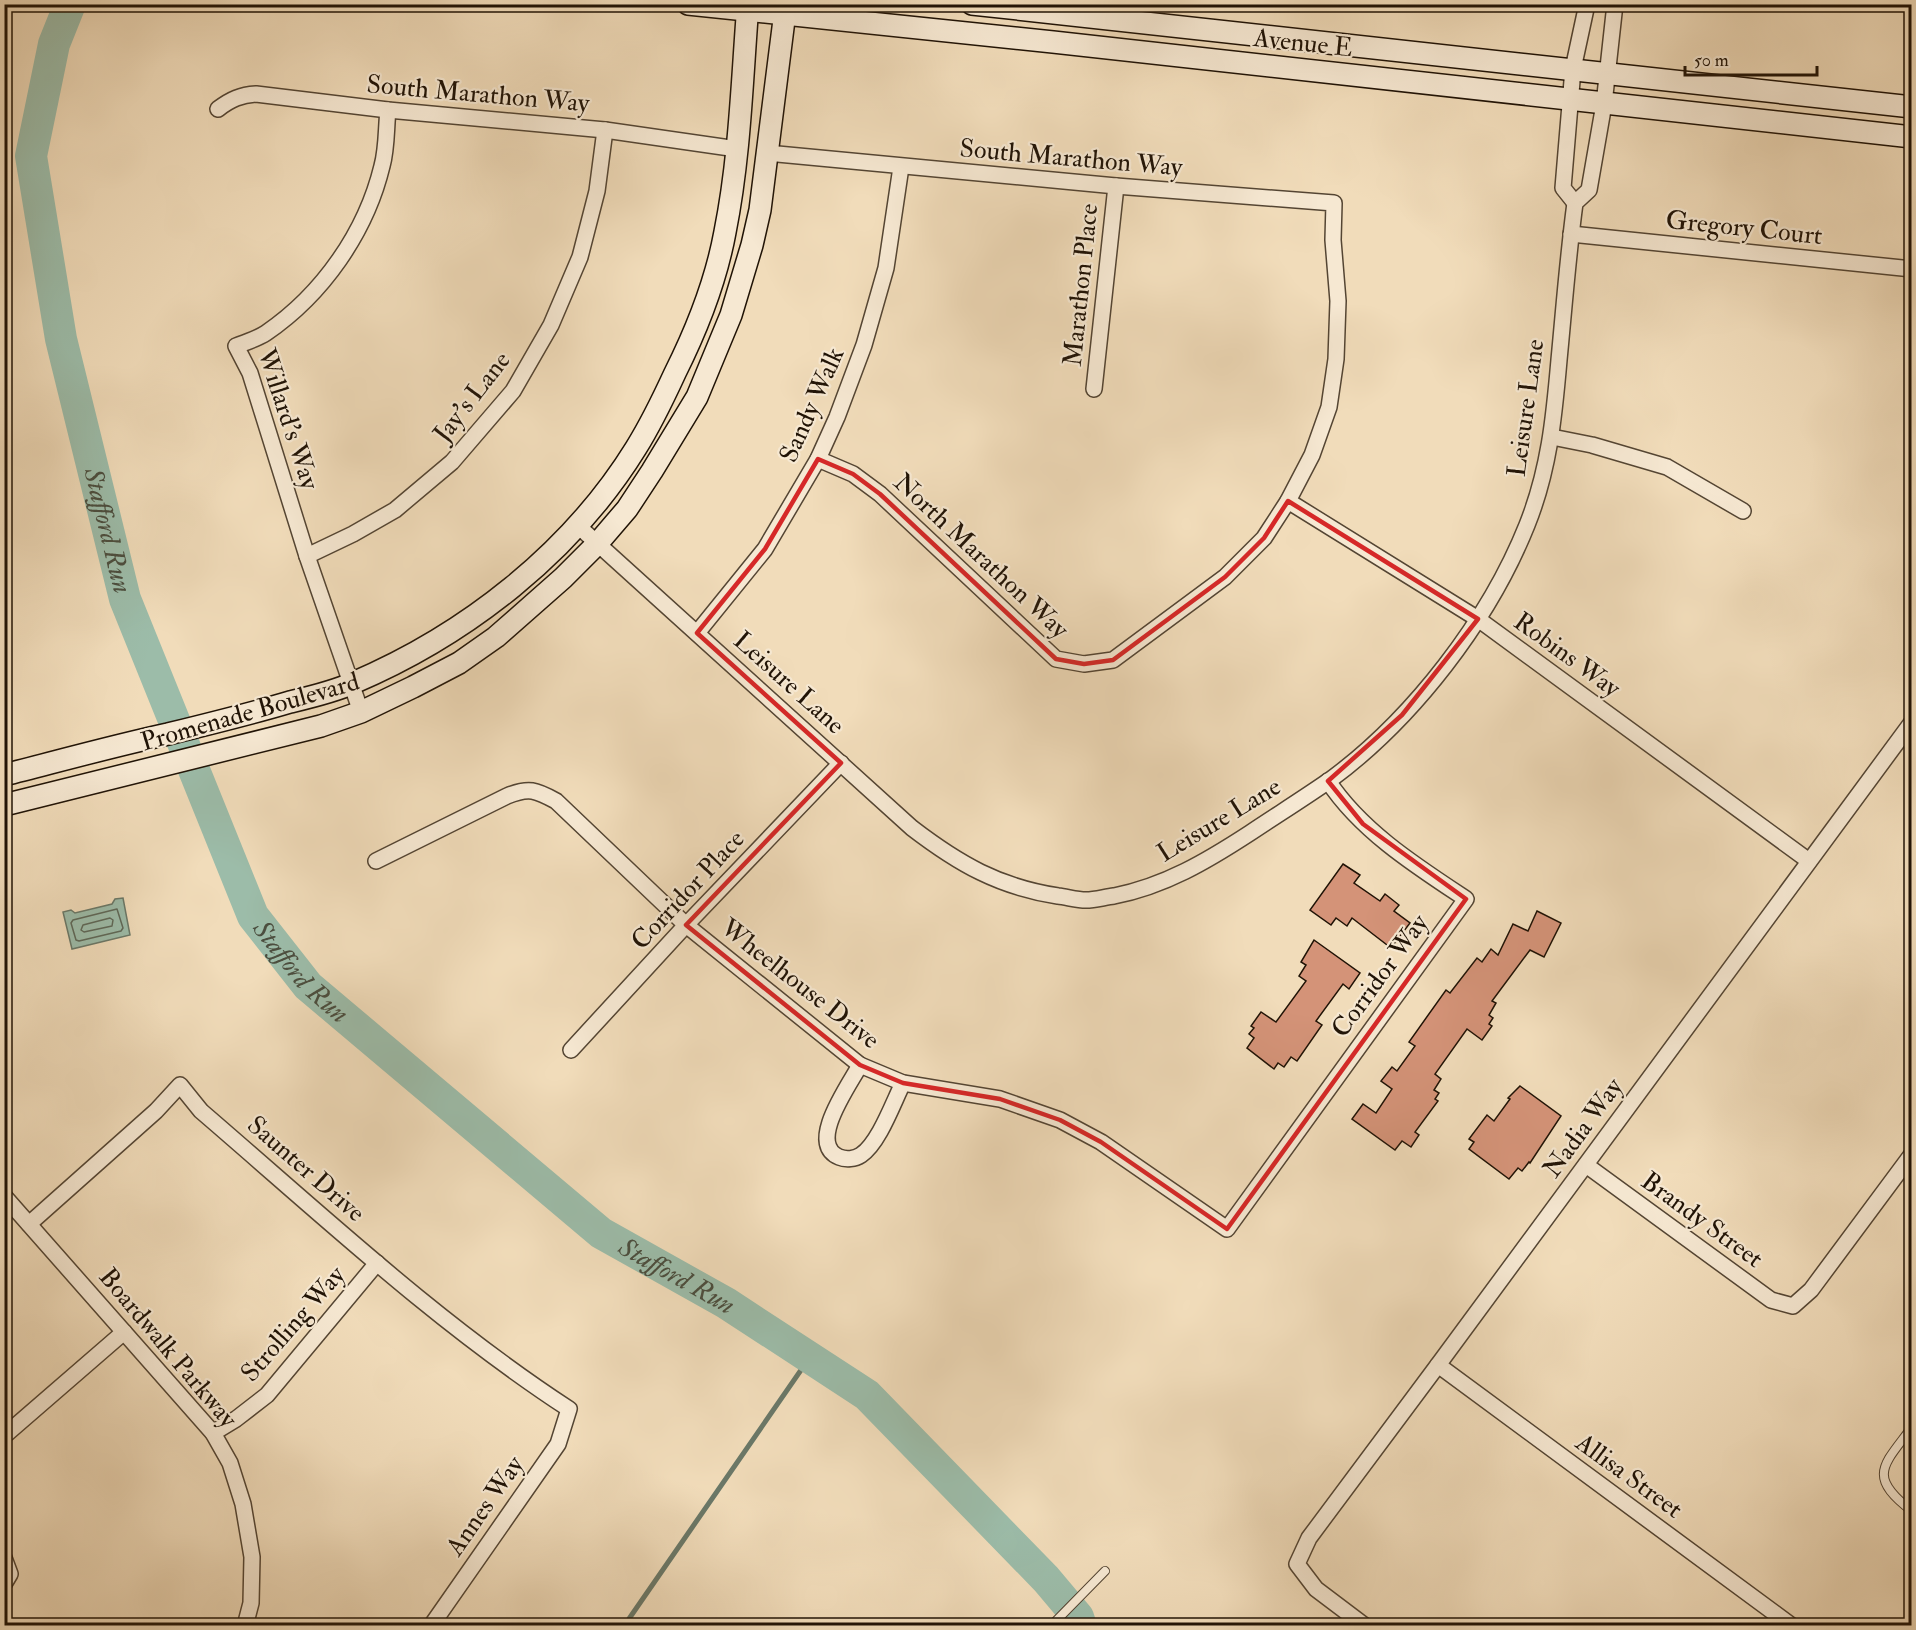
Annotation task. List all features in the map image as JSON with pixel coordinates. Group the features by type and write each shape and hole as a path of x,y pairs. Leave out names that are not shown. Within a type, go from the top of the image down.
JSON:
{"street":[{"name":"Avenue E","path":"688,4 785,9 1053,42 1911,136"},
{"name":"Avenue E","path":"972,4 1057,9 1911,107"},
{"path":"1575,203 1563,188 1573,69 1587,4"},
{"name":"Leisure Lane","path":"577,525 912,828 950,857 1005,884 1044,894 1087,900 1124,894 1170,880 1190,870 1209,860 1328,781 1401,715 1435,678 1478,620 1504,574 1527,524 1543,478 1552,437 1575,203 1589,190 1604,104 1615,4"},
{"name":"Promenade Boulevard","path":"4,775 224,721 351,684 398,662 468,620 548,556 609,487 636,448 686,352 705,304 725,232 737,149 748,8"},
{"name":"Promenade Boulevard","path":"4,805 321,726 361,712 459,663 528,610 597,544 627,509 697,397 731,315 760,210 785,9"},
{"path":"1053,42 1057,9"},
{"name":"South Marathon Way","path":"218,109 241,95 256,94 388,110 605,130 737,149"},
{"name":"Willard's Way","path":"361,712 307,556 250,373 236,346 265,334 300,304 336,267 364,219 383,165 388,110"},
{"name":"Jay's Lane","path":"307,556 353,534 395,510 452,462 513,391 551,326 580,257 597,191 605,130"},
{"name":"South Marathon Way","path":"767,153 1116,186 1334,203 1333,240"},
{"name":"Sandy Walk","path":"697,633 765,549 818,459 837,417 864,345 883,279 901,167"},
{"name":"Marathon Place","path":"1094,389 1116,186"},
{"name":"Gregory Court","path":"1571,234 1911,269"},
{"name":"North Marathon Way","path":"818,459 854,474 880,494 1056,659 1084,663 1113,660 1225,577 1264,538 1288,501 1312,455 1329,407 1336,359 1338,301 1333,240"},
{"path":"716,268 743,275"},
{"path":"1552,437 1592,445 1667,467 1743,512"},
{"name":"Robins Way","path":"1288,501 1478,620 1809,861"},
{"name":"Nadia Way","path":"1365,1626 1316,1589 1297,1564 1308,1538 1586,1165 1911,722"},
{"name":"Corridor Place","path":"571,1050 686,925 841,763"},
{"name":"Corridor Way","path":"1227,1230 1466,898 1363,824 1341,802 1328,781"},
{"name":"Wheelhouse Drive","path":"376,861 507,795 523,790 540,792 556,801 686,925 860,1065 903,1083 1000,1099 1060,1120 1109,1148 1227,1230"},
{"path":"860,1065 832,1116 826,1132 827,1145 833,1155 846,1160 860,1155 873,1142 903,1083"},
{"name":"Saunter Drive","path":"29,1224 156,1111 180,1085 201,1111 377,1263 488,1353 569,1409"},
{"name":"Brandy Street","path":"1586,1165 1771,1300 1793,1306 1811,1290 1911,1154"},
{"name":"Boardwalk Parkway","path":"4,1196 213,1433 230,1463 243,1504 252,1557 250,1603 245,1626"},
{"name":"Strolling Way","path":"213,1433 267,1395 377,1263"},
{"path":"4,1436 124,1332"},
{"name":"Allisa Street","path":"1438,1365 1792,1626"},
{"name":"Annes Way","path":"431,1626 558,1444 569,1409"},
{"path":"4,1558 7,1579"}],"lane":[{"path":"1911,1427 1888,1458 1883,1472 1884,1482 1893,1497 1911,1511"},
{"path":"1051,1626 1105,1571"}],"highlighted area":[{"path":"818,459 853,474 880,494 1056,659 1084,664 1113,660 1225,577 1264,538 1288,501 1478,619 1402,715 1328,781 1363,824 1466,899 1227,1229 1101,1142 1060,1120 1000,1099 903,1083 860,1065 686,925 841,763 697,633 765,549"}],"water":[{"path":"123,898 130,935 72,949 63,912 71,910 75,913 112,904 115,899"}],"building":[{"path":"1343,864 1360,875 1354,883 1380,901 1385,894 1399,905 1394,911 1410,923 1391,948 1352,918 1347,926 1336,918 1331,925 1310,910"},
{"path":"1537,911 1561,923 1544,957 1530,950 1492,1001 1496,1003 1489,1015 1493,1018 1489,1024 1492,1026 1482,1040 1467,1029 1435,1074 1441,1079 1434,1090 1439,1093 1435,1099 1438,1101 1415,1132 1419,1135 1411,1147 1402,1141 1395,1150 1352,1119 1363,1104 1376,1113 1392,1089 1381,1081 1392,1067 1397,1071 1415,1046 1409,1042 1446,990 1450,993 1477,958 1482,962 1491,949 1498,955 1513,924 1528,931"},
{"path":"1314,940 1360,973 1349,989 1343,984 1316,1021 1322,1025 1297,1061 1291,1057 1284,1067 1278,1063 1274,1069 1247,1048 1254,1038 1249,1034 1254,1028 1251,1026 1261,1012 1276,1022 1306,981 1299,976 1306,965 1301,962"},
{"path":"1520,1086 1561,1116 1530,1163 1522,1171 1518,1168 1509,1179 1469,1149 1474,1142 1469,1139 1487,1115 1494,1121 1510,1099 1508,1098"}],"waterway":[{"name":"Stafford Run","path":"70,4 54,44 31,156 61,339 125,599 253,916 308,986 601,1233 726,1303 867,1395 1046,1579 1078,1617 1081,1626"},
{"path":"624,1626 810,1357"}]}
